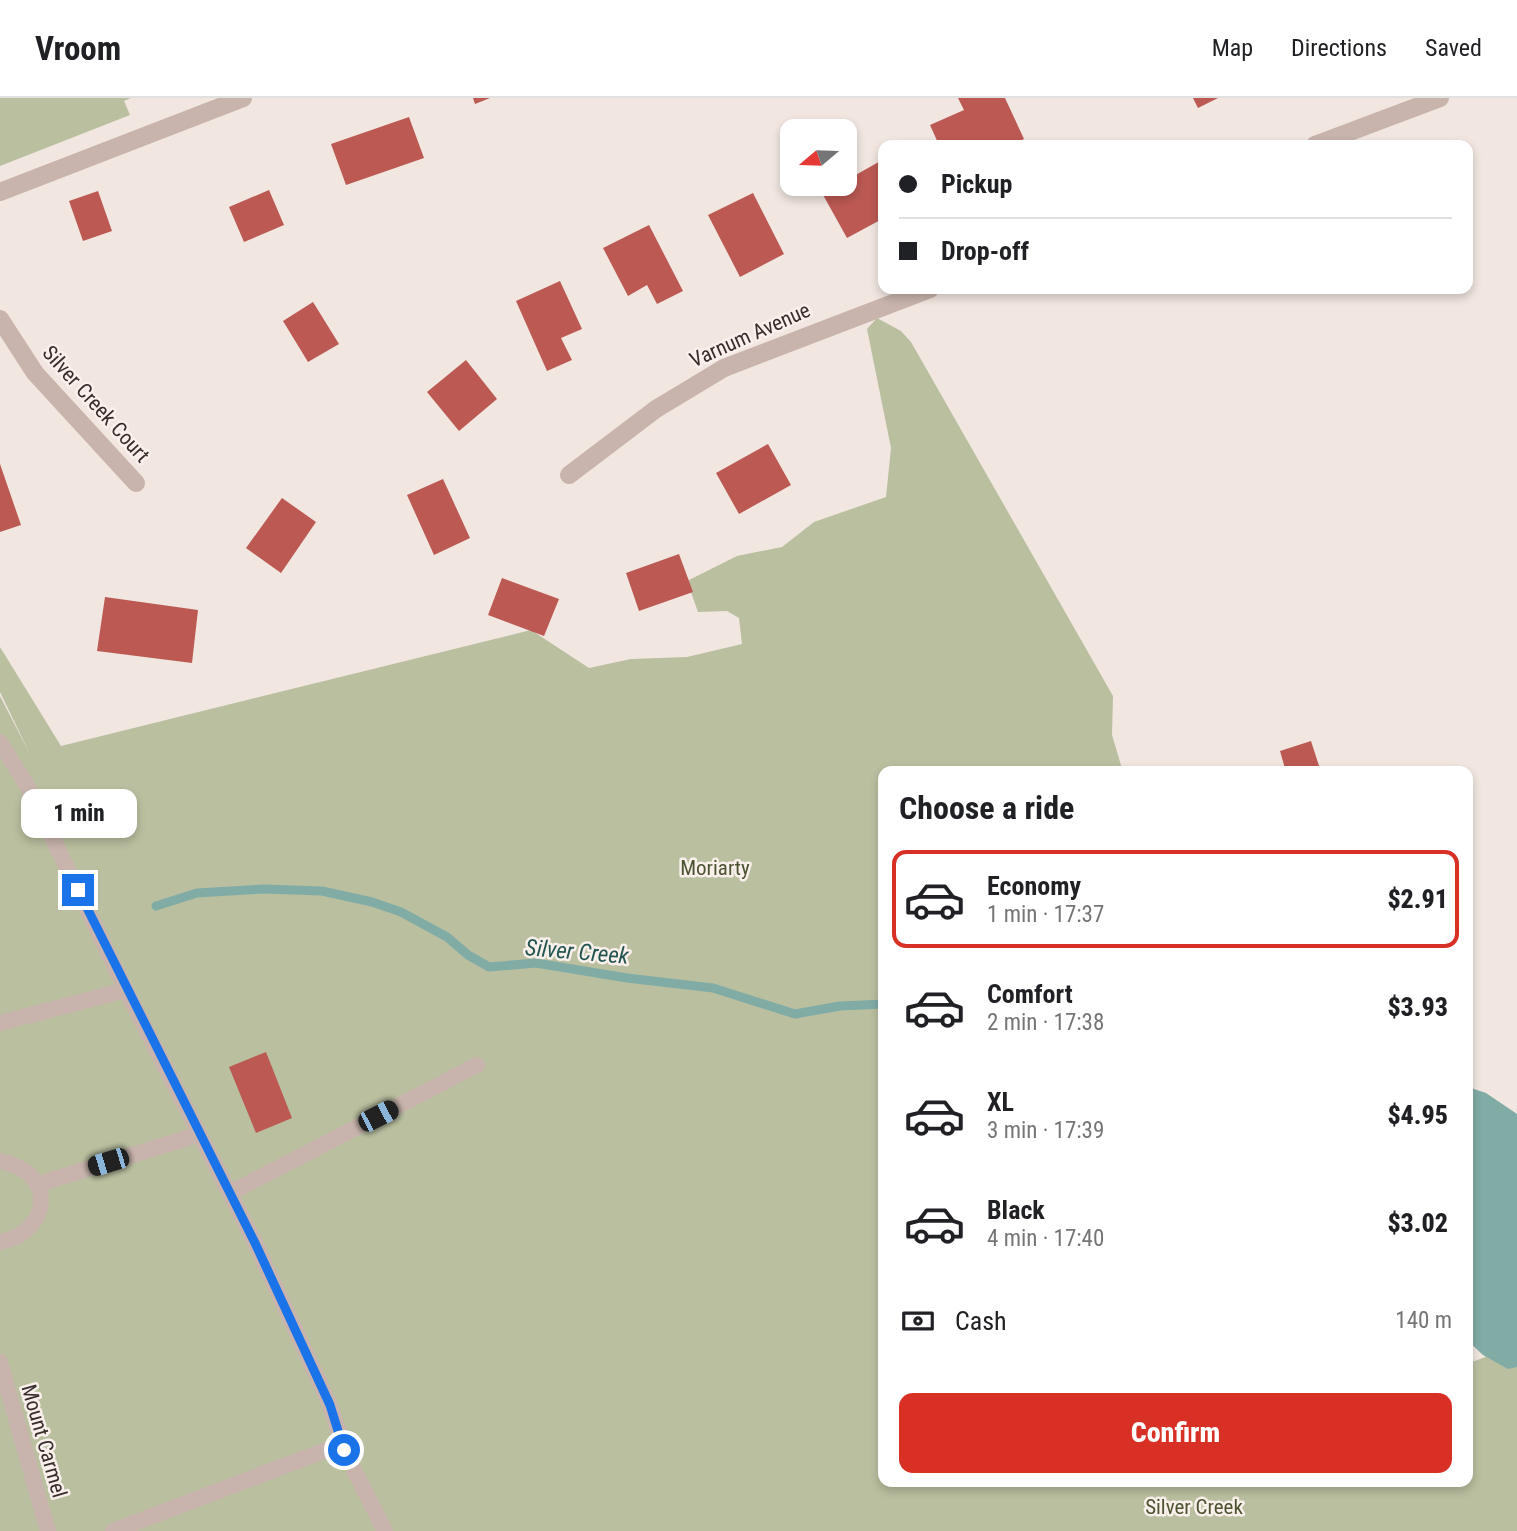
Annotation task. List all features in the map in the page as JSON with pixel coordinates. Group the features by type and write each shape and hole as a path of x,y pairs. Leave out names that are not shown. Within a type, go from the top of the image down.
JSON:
{"street":[{"path":"0,192 243,98"},
{"path":"1328,140 1440,98"},
{"name":"Varnum Avenue","path":"569,475 656,409 724,368 917,294"},
{"name":"Silver Creek Court","path":"0,318 35,373 136,483"}],"lane":[{"path":"0,743 3,743 29,789 126,990 230,1193 330,1405 342,1444 385,1531"},
{"path":"0,1023 126,990"},
{"path":"230,1193 477,1065"},
{"path":"39,1184 200,1134"},
{"path":"0,1161 17,1164 39,1184 38,1212 29,1228 17,1239 0,1242"},
{"name":"Mount Carmel","path":"0,1362 48,1531"},
{"path":"113,1531 342,1444"}],"green space":[{"path":"0,98 131,98 124,101 130,115 0,166"},
{"name":"Moriarty","path":"877,318 901,331 911,342 1113,696 1112,735 1121,766 878,766 878,1487 1473,1487 1473,1362 1517,1345 1517,1531 0,1531 0,696 30,754 0,692 0,647 61,746 531,630 589,668 631,659 687,657 742,644 739,618 727,611 698,612 687,581 737,556 782,547 814,522 886,497 891,448 867,329"}],"water":[{"path":"1473,1089 1486,1093 1517,1114 1517,1367 1508,1369 1483,1355 1473,1346"}],"building":[{"path":"473,98 490,98 475,104"},
{"path":"958,98 1005,98 1024,139 937,140 930,125 964,110"},
{"path":"1193,98 1218,98 1198,108"},
{"path":"409,117 424,158 346,185 331,144"},
{"path":"878,162 878,221 847,238 824,196 858,196 858,174"},
{"path":"269,190 284,225 244,242 229,207"},
{"path":"98,191 112,231 83,241 69,201"},
{"path":"753,193 784,254 740,277 708,215"},
{"path":"649,225 683,291 657,304 647,285 628,296 603,248"},
{"path":"560,281 582,329 561,338 572,360 547,371 516,301"},
{"path":"313,302 339,344 308,362 283,321"},
{"path":"466,360 497,399 459,431 427,392"},
{"path":"768,444 791,485 739,514 716,473"},
{"path":"0,464 21,525 0,532"},
{"path":"443,479 470,538 434,555 407,495"},
{"path":"282,498 316,522 281,573 246,548"},
{"path":"679,554 693,592 639,611 626,573"},
{"path":"502,578 559,599 544,636 488,615"},
{"path":"105,597 198,610 192,663 97,651"},
{"path":"1311,741 1319,766 1284,766 1280,751"},
{"path":"266,1052 292,1118 256,1133 229,1067"}],"waterway":[{"name":"Silver Creek","path":"156,906 197,893 264,889 322,891 372,902 401,912 447,937 468,955 489,967 536,963 627,978 713,988 795,1014 840,1006 878,1004"}],"route":[{"path":"78,890 255,1243 330,1405 344,1450"}]}
